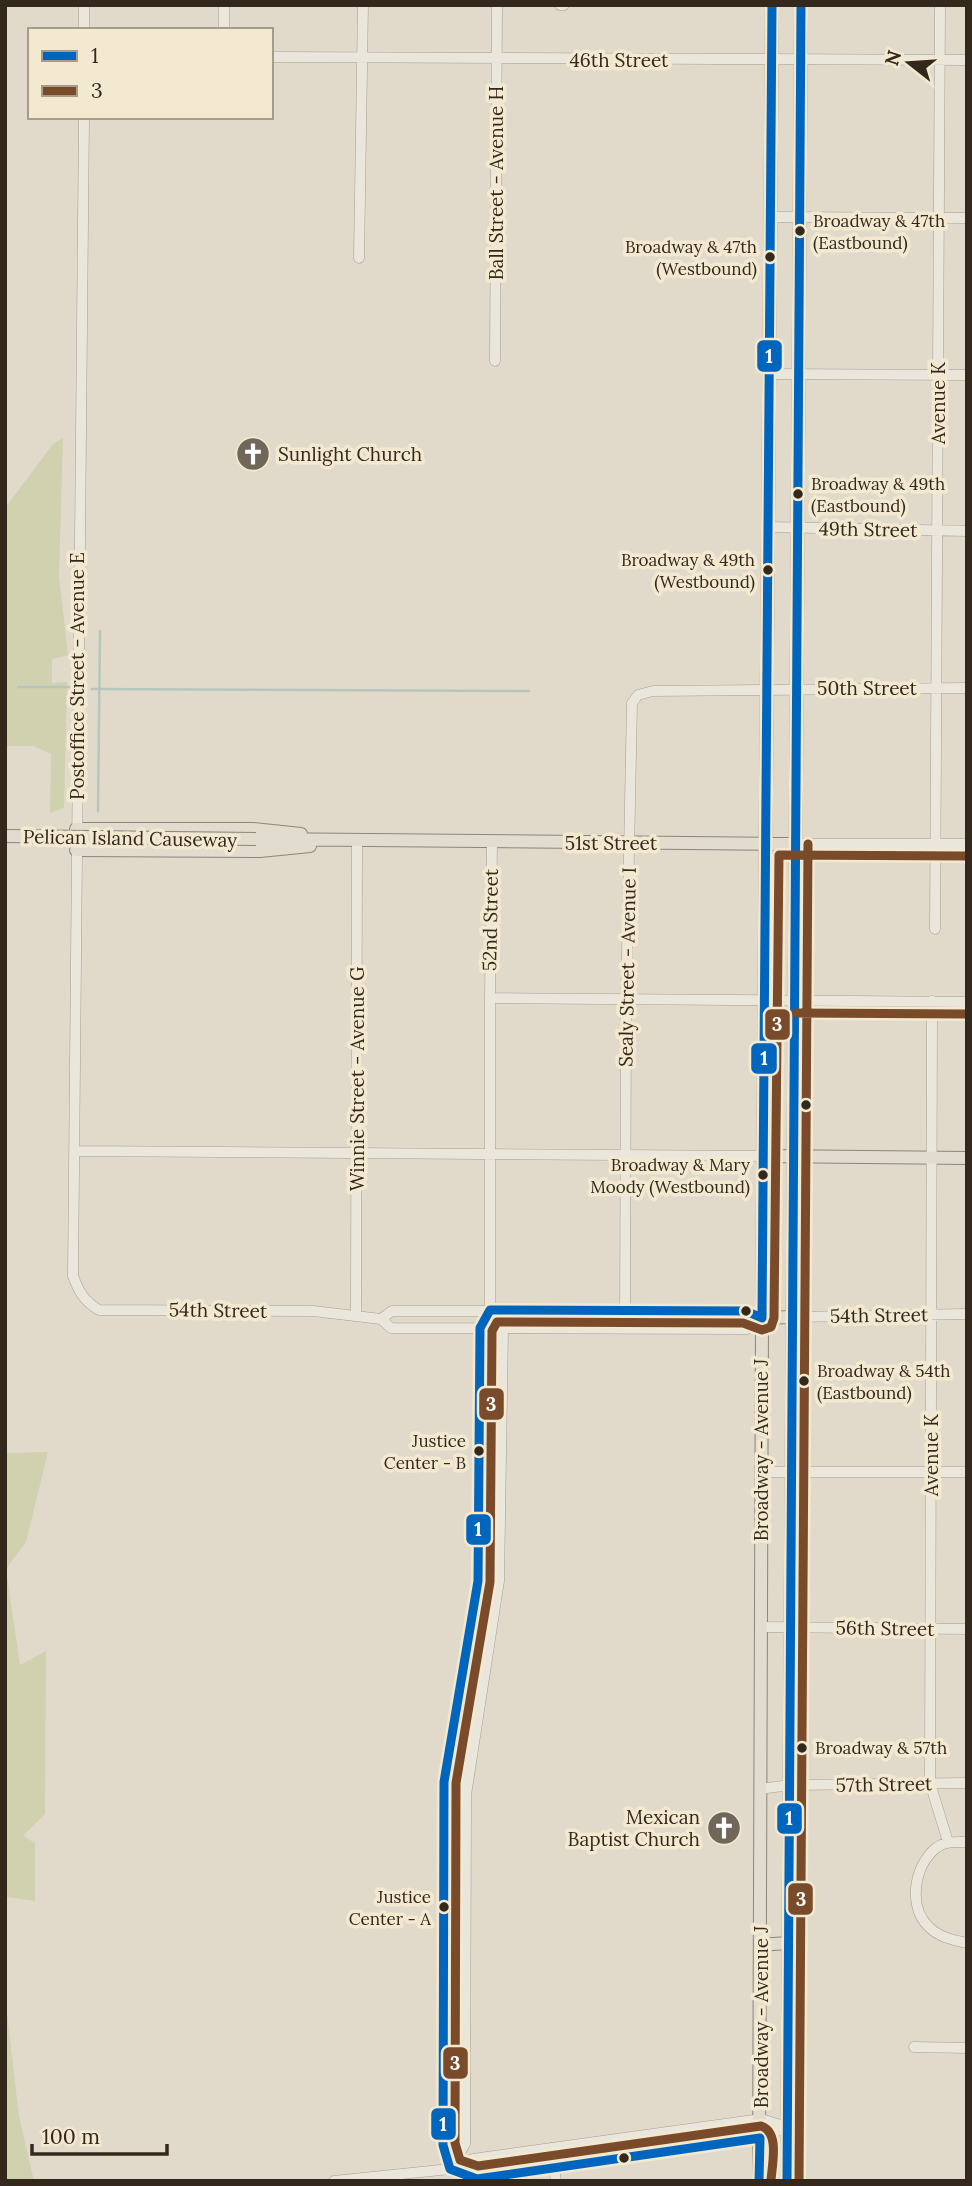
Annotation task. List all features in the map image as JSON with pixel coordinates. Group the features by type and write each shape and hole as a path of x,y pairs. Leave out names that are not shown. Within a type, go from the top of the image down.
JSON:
{"main road":[{"name":"Broadway - Avenue J","path":"760,2181 762,1318 772,5"},
{"name":"Broadway - Avenue J","path":"787,2181 800,374 800,5"},
{"path":"76,829 253,829 336,840"},
{"name":"Pelican Island Causeway","path":"5,836 256,839"},
{"name":"51st Street","path":"256,839 796,844"},
{"path":"76,850 260,851 295,849 336,840"},
{"path":"764,1156 967,1158"},
{"path":"762,1318 792,1317"},
{"path":"760,1945 788,1942"}],"street":[{"path":"84,5 84,28"},
{"path":"223,28 224,5"},
{"path":"359,258 360,57 363,5"},
{"name":"Ball Street - Avenue H","path":"495,362 498,5"},
{"name":"Avenue K","path":"935,929 940,5"},
{"name":"46th Street","path":"273,57 967,60"},
{"name":"Postoffice Street - Avenue E","path":"73,1276 84,119"},
{"path":"769,217 967,218"},
{"path":"769,374 967,375"},
{"name":"49th Street","path":"769,527 967,531"},
{"name":"50th Street","path":"768,688 967,688"},
{"name":"Sealy Street - Avenue I","path":"625,1329 626,1001 632,703 638,695 653,691 768,688"},
{"name":"Winnie Street - Avenue G","path":"356,1317 357,841"},
{"name":"52nd Street","path":"489,1154 492,842"},
{"name":"51st Street","path":"796,844 967,844"},
{"name":"52nd Street","path":"490,998 967,1002"},
{"name":"Avenue K","path":"932,1001 930,1783 948,1842"},
{"path":"75,1151 764,1156"},
{"path":"450,2169 443,2145 446,1760 478,1581 480,1328 490,1310 489,1154"},
{"name":"54th Street","path":"73,1276 86,1302 99,1310 313,1311 381,1319 391,1328 747,1329 762,1318"},
{"path":"450,2169 465,2144 464,2000 469,1763 499,1581 503,1329 490,1310"},
{"name":"54th Street","path":"381,1319 392,1311 490,1310 625,1313 746,1311 762,1318"},
{"name":"54th Street","path":"792,1317 967,1314"},
{"path":"479,1466 499,1466"},
{"path":"762,1472 967,1472"},
{"path":"478,1581 499,1581"},
{"name":"56th Street","path":"761,1627 967,1629"},
{"path":"458,1696 480,1699"},
{"name":"57th Street","path":"760,1789 790,1785 967,1783"},
{"path":"967,1842 948,1842 934,1849 922,1869 914,1893 918,1912 928,1927 944,1937 967,1943"},
{"path":"444,1852 466,1853"},
{"path":"444,2001 464,2000"},
{"path":"914,2047 967,2048"},
{"path":"334,2181 450,2169 473,2159 761,2119 787,2127"},
{"path":"450,2169 477,2179 760,2138 787,2127"},
{"path":"652,2134 654,2153"},
{"path":"551,2148 555,2181"}],"green space":[{"path":"63,438 59,576 68,655 52,659 52,683 67,682 64,808 50,813 51,754 33,746 5,746 5,508 53,444"},
{"path":"48,1452 26,1542 6,1569 20,1665 46,1651 45,1814 23,1836 35,1843 35,1901 7,1897 5,1906 5,1453"},
{"path":"5,1995 19,2117 34,2181 5,2181"}],"waterway":[{"path":"98,811 100,631"},
{"path":"18,687 69,687"},
{"path":"92,689 529,691"}],"transit line":[{"name":"1","path":"759,2181 760,2138 477,2179 450,2169 443,2145 444,1782 478,1581 480,1328 490,1310 746,1311 762,1318 772,5"},
{"name":"1","path":"787,2181 801,5"},
{"name":"3","path":"799,2181 808,844"},
{"name":"3","path":"771,2181 773,2142 767,2129 761,2126 478,2166 460,2160 455,2143 456,1783 490,1582 492,1331 497,1322 743,1323 762,1330 771,1327 774,1318 779,855 967,856"},
{"name":"3","path":"796,1013 967,1014"}],"place":[{"name":"Broadway & 47th (Eastbound)","path":"800,231"},
{"name":"Broadway & 47th (Westbound)","path":"770,257"},
{"name":"Sunlight Church","path":"253,454"},
{"name":"Broadway & 49th (Eastbound)","path":"798,494"},
{"name":"Broadway & 49th (Westbound)","path":"768,570"},
{"name":"Broadway & Mary Moody (Westbound)","path":"763,1175"},
{"name":"Broadway & 54th (Eastbound)","path":"804,1381"},
{"name":"Justice Center - B","path":"479,1451"},
{"name":"Broadway & 57th","path":"802,1748"},
{"name":"Mexican Baptist Church","path":"724,1828"},
{"name":"Justice Center - A","path":"444,1907"}]}
